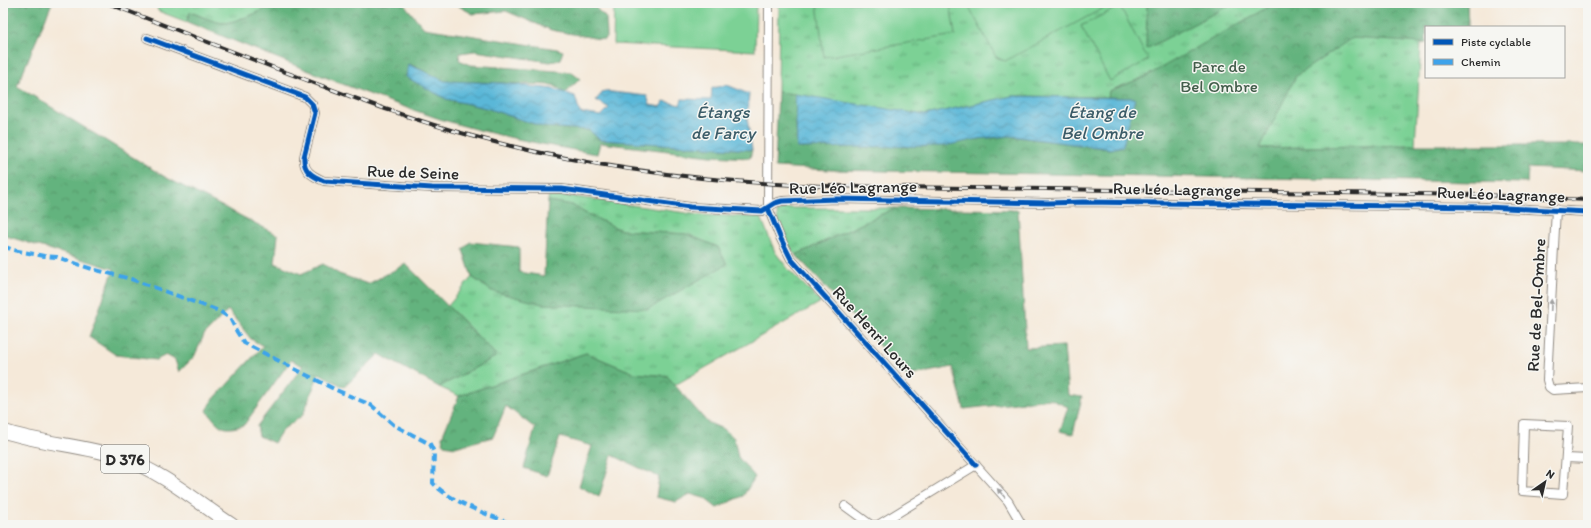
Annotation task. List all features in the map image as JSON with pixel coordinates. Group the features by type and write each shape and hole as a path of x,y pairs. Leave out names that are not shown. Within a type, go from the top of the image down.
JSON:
{"main road":[{"name":"D 376","path":"3,431 106,454 132,462 166,479 232,525"}],"street":[{"path":"768,208 769,3"},
{"name":"Rue de Seine","path":"147,38 305,97 312,104 315,113 304,157 304,164 309,173 324,181 432,188 562,188 690,207 762,211 768,208"},
{"name":"Rue Léo Lagrange","path":"768,208 775,203 782,201 838,199 1556,209 1588,212"},
{"name":"Rue Henri Lours","path":"768,208 791,259 1008,501 1022,525"},
{"name":"Rue de Bel-Ombre","path":"1556,209 1547,380 1549,387 1553,390 1588,388"},
{"path":"1524,424 1568,426 1566,458 1563,494 1522,491 1524,424"},
{"path":"1566,458 1588,459"},
{"path":"845,506 871,525 878,525 976,465"}],"green space":[{"path":"3,3 52,3 17,86 165,177 278,235 275,263 301,274 323,264 339,274 368,284 406,264 497,356 439,387 379,354 344,387 319,373 303,415 282,430 274,443 259,436 257,426 303,366 291,360 244,425 231,428 222,427 207,411 211,402 263,346 251,339 228,310 204,335 194,357 179,372 175,360 166,355 156,360 116,355 89,337 114,269 3,235"},
{"path":"156,3 275,3 250,16 235,21 220,23 191,12 187,22 158,11"},
{"path":"275,3 403,3 424,28 557,49 563,51 560,60 550,62 475,51 460,53 459,60 471,65 571,72 580,79 565,93 553,85 445,81 409,64 446,99 486,108 543,127 589,130 600,140 752,150 750,158 711,156 600,143 597,154 498,135 459,125 376,97 187,22 190,12 220,23 235,21 250,16"},
{"path":"453,3 591,3 606,18 607,35 605,40 551,30 506,11 473,14"},
{"path":"614,3 756,3 755,51 613,44"},
{"name":"Parc de Bel Ombre","path":"779,3 1467,3 1468,26 1425,26 1425,43 1421,44 1415,145 1152,150 1145,77 1109,91 1108,97 1012,96 925,115 778,92"},
{"path":"817,3 950,3 955,35 824,57"},
{"path":"967,3 1113,3 1005,61 996,57"},
{"path":"1147,3 1234,3 1146,49"},
{"name":"Parc de Bel Ombre","path":"1275,3 1467,3 1468,26 1425,26 1425,43 1352,38 1296,76 1260,148 1415,145 1588,145 1588,171 1528,168 1527,183 831,170 775,167 778,92 795,94 797,148 1010,136 1111,149 1123,146 1135,98 1108,97 1109,91 1145,77"},
{"path":"1120,6 1148,60 1110,81 1081,26"},
{"path":"549,193 700,215 761,217 775,252 789,270 821,302 675,385 667,376 634,373 586,353 459,396 439,387 497,356 448,306 472,277 492,291 718,247 686,234 621,230 585,213 572,205 548,201"},
{"path":"548,201 572,205 585,213 621,230 686,234 718,247 727,264 648,309 542,304 492,291 472,277 463,250 470,242 519,247 519,272 544,276"},
{"path":"785,208 895,208 796,255 788,247 778,223 777,212"},
{"path":"895,208 1018,210 1026,348 1064,346 1068,395 1082,397 1073,434 1060,431 1068,407 1050,399 964,409 953,367 907,376 796,255"},
{"path":"586,353 634,373 667,376 707,422 725,430 734,438 738,457 755,477 743,496 717,508 704,498 690,494 676,502 656,497 659,477 612,455 599,497 579,486 592,446 560,437 547,476 524,468 535,428 506,406 493,437 455,447 444,445 442,437 459,396"}],"water":[{"name":"Étangs de Farcy","path":"408,64 445,81 503,83 553,89 575,96 580,113 601,116 609,108 596,100 604,91 647,96 650,105 661,107 664,101 680,105 682,99 711,100 712,88 727,85 749,94 747,118 752,150 600,140 589,130 543,127 486,108 446,99 406,77"},
{"name":"Étang de Bel Ombre","path":"795,94 925,115 1012,96 1135,98 1123,146 1111,149 1010,136 978,139 944,146 797,148"}],"railway":[{"path":"107,3 285,72 424,122 472,136 559,157 646,172 734,181 823,186 1483,195 1588,200"}],"marked path":[{"path":"3,246 13,250 57,257 92,269 131,279 219,311 230,318 244,343 336,390 371,405 394,425 430,444 434,452 433,483 440,490 460,502 514,525"}],"cycle path":[{"path":"147,38 305,97 312,104 315,113 304,162 309,172 324,181 432,188 562,189 690,207 762,211 775,203 782,201 837,199 1048,203 1083,202 1486,207 1588,212"},
{"path":"768,208 791,259 976,465"}]}
